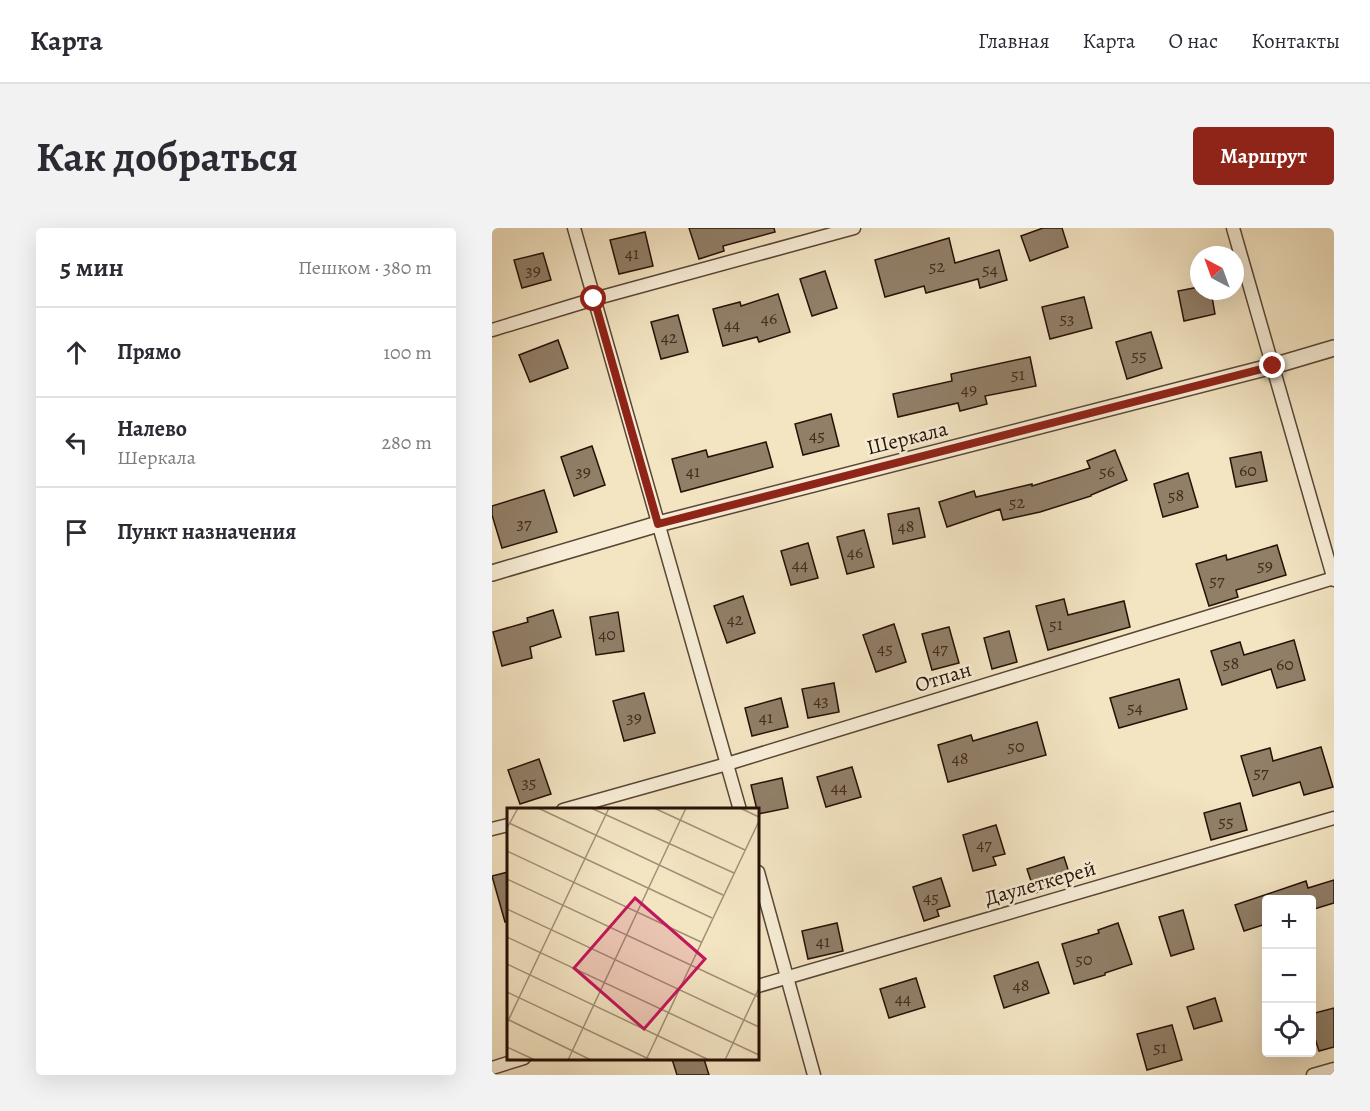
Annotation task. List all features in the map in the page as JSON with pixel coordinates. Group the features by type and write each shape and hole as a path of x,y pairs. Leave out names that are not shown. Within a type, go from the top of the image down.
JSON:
{"street":[{"path":"574,228 739,808"},
{"path":"492,330 594,299 854,228"},
{"path":"1233,228 1334,578"},
{"name":"Шеркала","path":"492,573 658,524 1273,366 1334,348"},
{"name":"Отпан","path":"570,808 727,764 1334,578"},
{"name":"Даулеткерей","path":"759,986 1334,818"},
{"path":"492,830 507,825"},
{"path":"759,876 814,1075"},
{"path":"492,1068 520,1060"},
{"path":"1313,1075 1334,1069"}],"building":[{"path":"689,228 774,228 775,232 723,246 724,251 699,259"},
{"path":"1043,228 1062,228 1068,247 1030,261 1021,236"},
{"path":"645,232 653,266 619,274 610,240"},
{"path":"949,238 955,263 999,250 1007,280 980,288 978,279 926,293 924,286 885,297 875,260"},
{"path":"543,253 551,280 522,288 514,260"},
{"path":"825,271 837,308 812,316 800,279"},
{"path":"1190,289 1190,300 1213,300 1215,314 1184,321 1178,291"},
{"path":"778,294 790,332 759,342 757,337 723,346 713,309 740,302 741,306"},
{"path":"1084,297 1092,328 1050,339 1042,307"},
{"path":"678,315 688,352 661,359 651,322"},
{"path":"1151,332 1162,368 1127,379 1116,342"},
{"path":"558,340 568,368 530,382 519,355"},
{"path":"1030,357 1036,386 985,396 987,404 960,411 958,403 898,417 893,394 952,381 951,374"},
{"path":"831,414 839,446 803,455 795,424"},
{"path":"766,442 773,467 681,492 672,459 706,450 708,457"},
{"path":"592,446 605,485 574,496 561,457"},
{"path":"1115,450 1127,480 1091,496 1040,512 1003,520 1000,509 947,527 939,502 974,491 976,497 1032,484 1032,486 1090,468 1087,461"},
{"path":"1261,452 1267,481 1236,487 1230,458"},
{"path":"1188,473 1198,507 1163,517 1154,484"},
{"path":"544,490 557,532 502,548 492,515 492,506"},
{"path":"919,508 925,537 893,544 888,514"},
{"path":"864,530 874,567 847,574 837,537"},
{"path":"808,543 818,578 791,585 781,551"},
{"path":"1277,545 1286,575 1236,590 1238,597 1209,606 1196,564 1226,555 1227,560"},
{"path":"743,596 755,633 727,643 714,606"},
{"path":"1064,599 1068,615 1124,601 1130,627 1048,650 1036,606"},
{"path":"553,610 561,637 530,647 532,658 502,666 493,632 528,622 527,618"},
{"path":"618,612 624,651 596,655 590,617"},
{"path":"894,624 906,662 876,672 863,635"},
{"path":"949,627 959,663 932,670 922,634"},
{"path":"1009,631 1017,662 992,669 984,638"},
{"path":"1294,640 1305,680 1277,688 1271,669 1222,685 1211,651 1240,642 1244,655"},
{"path":"1179,679 1187,709 1119,728 1110,698"},
{"path":"834,683 839,712 808,718 802,689"},
{"path":"644,693 655,733 624,741 613,701"},
{"path":"781,698 788,727 752,736 745,708"},
{"path":"1037,722 1046,755 948,782 938,745 971,735 973,741"},
{"path":"1321,747 1333,787 1304,795 1300,782 1253,796 1241,756 1270,748 1273,761"},
{"path":"539,759 551,794 520,804 508,770"},
{"path":"852,767 861,797 826,807 817,777"},
{"path":"782,778 788,808 759,814 751,785"},
{"path":"1240,803 1247,830 1211,840 1204,813"},
{"path":"996,825 1005,854 993,857 996,865 973,871 963,835"},
{"path":"1064,857 1072,882 1035,893 1027,869"},
{"path":"507,872 507,921 505,922 492,876"},
{"path":"941,878 950,906 937,910 939,916 924,921 913,887"},
{"path":"1334,880 1334,903 1316,908 1316,895 1265,895 1306,881 1308,888"},
{"path":"1262,896 1262,925 1244,931 1235,905"},
{"path":"1183,910 1194,949 1171,956 1159,917"},
{"path":"837,923 843,951 808,959 802,931"},
{"path":"1118,923 1132,964 1074,984 1062,944 1099,933 1098,930"},
{"path":"1038,962 1049,993 1004,1008 994,976"},
{"path":"916,978 925,1007 889,1018 880,989"},
{"path":"1215,998 1222,1021 1194,1029 1187,1007"},
{"path":"1334,1008 1334,1047 1319,1051 1316,1042 1316,1013"},
{"path":"1172,1025 1182,1060 1147,1070 1137,1034"},
{"path":"672,1060 704,1060 709,1075 677,1075"}],"route":[{"path":"594,299 658,524 1273,366"}]}
